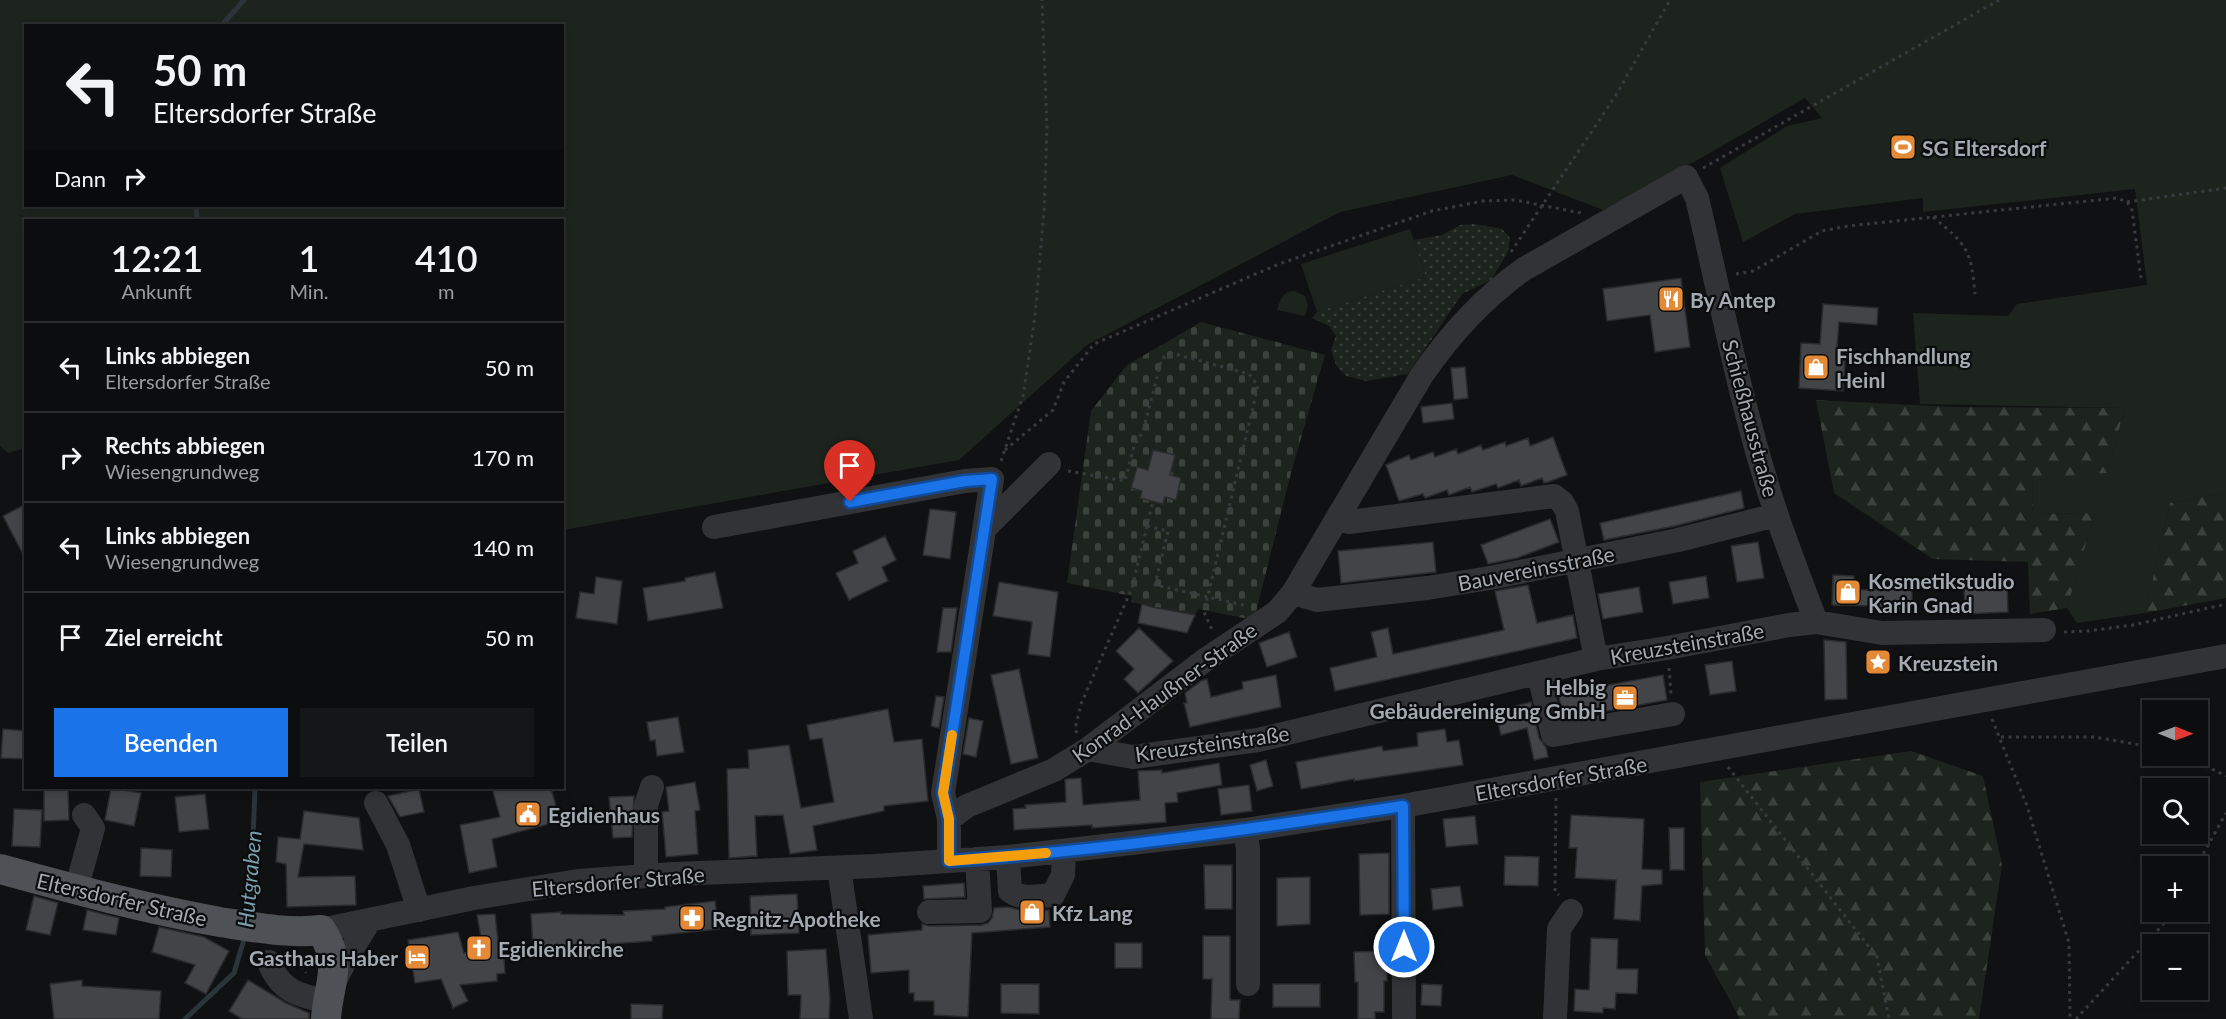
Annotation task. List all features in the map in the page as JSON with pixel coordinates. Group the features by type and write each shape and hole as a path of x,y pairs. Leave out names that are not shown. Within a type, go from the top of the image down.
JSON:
{"main road":[{"name":"Eltersdorfer Straße","path":"0,869 182,915 251,927 317,931"},
{"path":"317,931 317,973 329,1001"}],"street":[{"name":"Konrad-Haußner-Straße","path":"949,819 967,806 1054,770 1088,749 1205,660 1277,612 1293,593 1422,375 1442,345 1479,305 1524,269 1686,177"},
{"name":"Schießhausstraße","path":"1686,177 1697,198 1736,370 1776,515 1816,622"},
{"path":"985,528 1049,464"},
{"path":"714,527 965,481 992,479 943,793 949,819 949,861"},
{"path":"1338,517 1349,522 1554,496 1562,502 1567,511 1596,659"},
{"name":"Bauvereinsstraße","path":"1293,593 1317,600 1427,588 1490,578 1678,540 1776,515"},
{"name":"Kreuzsteinstraße","path":"1088,749 1133,756 1258,740 1596,659 1789,625 1816,622 1882,633 2044,630"},
{"name":"Eltersdorfer Straße","path":"317,931 537,887 646,876 839,868 1008,857 1245,830 1403,806 1556,779 1722,757 2226,656"},
{"path":"1539,674 1553,735 1673,714"},
{"path":"646,876 646,805 651,787"},
{"path":"376,803 398,845 419,910"},
{"path":"1403,806 1404,1017"},
{"path":"76,890 93,828 84,815"},
{"path":"1245,830 1248,849 1248,984"},
{"path":"1008,857 1010,891 1017,896 1031,897 1053,895 1063,875 1064,852"},
{"path":"929,912 980,911 977,859"},
{"path":"839,868 861,1019"},
{"path":"1555,1019 1559,929 1571,910"},
{"path":"268,962 274,976 286,988 301,996 329,1001 348,955 370,920"}],"path":[{"path":"992,479 1005,450 1023,396 1035,316 1043,223 1047,128 1042,0"},
{"path":"1511,252 1616,95 1670,0"},
{"path":"1686,177 1999,0"},
{"path":"1716,277 1753,271 1822,231 1879,222 2109,198 2127,202 2226,188"},
{"path":"1005,450 1053,410 1064,382 1094,344 1279,264 1432,211 1483,201 1515,200 1608,220"},
{"path":"2127,202 2132,210 2141,278"},
{"path":"1933,217 1961,240 1968,252 1973,268 1975,294"},
{"path":"1049,464 1068,471 1125,481 1134,446 1143,431 1162,358 1175,354 1249,374 1258,386 1204,612 1220,651"},
{"path":"1088,749 1075,729 1081,704 1132,588 1153,501"},
{"path":"1147,526 1168,531 1155,585 1249,607"},
{"path":"2044,630 2088,631 2133,625 2226,604"},
{"path":"1667,648 1673,714"},
{"path":"1990,714 2027,806 2068,943 2070,1019"},
{"path":"2001,738 2094,737 2142,745"},
{"path":"1722,757 1877,957 1889,1019"},
{"path":"2206,766 2226,776"},
{"path":"1556,779 1555,892 1571,910"},
{"path":"2202,856 2226,813"},
{"path":"2076,1019 2165,922"}],"green space":[{"path":"0,0 2226,0 2226,493 2170,503 2145,613 2077,623 2067,608 2095,513 2033,514 2032,478 2107,473 2125,408 1920,404 1913,313 2008,316 2017,304 2147,285 2135,189 1923,212 1923,198 1795,214 1743,242 1720,168 1787,126 1822,118 1805,98 1696,161 1603,210 1512,175 1340,212 1087,345 959,460 564,530 564,219 24,219 24,448 8,453 0,446"},
{"path":"1475,224 1502,229 1510,238 1508,252 1491,280 1462,294 1408,374 1366,381 1346,376 1336,365 1331,350 1336,336 1329,326 1312,318 1317,312 1426,277 1414,240 1442,235 1460,225"},
{"path":"1410,229 1426,277 1317,312 1301,264"},
{"path":"1294,291 1305,296 1308,306 1305,316 1277,310 1284,295"},
{"path":"1201,322 1325,355 1291,473 1254,620 1198,609 1195,615 1131,602 1132,596 1067,583 1091,411 1127,365"},
{"path":"1816,400 1952,407 2125,408 2107,473 2032,479 2033,514 2095,513 2067,608 2030,614 2028,562 1933,559 1834,493"},
{"path":"2226,493 2226,598 2145,613 2170,503"},
{"path":"1911,751 1983,776 2002,865 1979,1019 1740,1019 1705,955 1700,782"}],"building":[{"path":"1681,278 1690,347 1655,352 1650,315 1607,321 1603,289"},
{"path":"1823,304 1878,308 1877,325 1839,322 1836,360 1845,361 1843,391 1799,388 1801,343 1820,344"},
{"path":"1465,367 1468,398 1454,400 1451,368"},
{"path":"1452,403 1454,419 1423,423 1421,407"},
{"path":"1553,437 1567,475 1544,483 1542,478 1521,486 1519,480 1498,488 1496,484 1472,492 1470,487 1449,495 1447,490 1425,498 1423,494 1399,501 1386,465 1409,455 1411,460 1433,452 1435,457 1456,449 1458,454 1481,445 1483,450 1505,442 1506,446 1528,438 1530,446"},
{"path":"1153,450 1175,455 1170,475 1181,478 1176,500 1165,497 1163,504 1140,498 1142,491 1131,488 1137,467 1148,470"},
{"path":"1741,491 1744,508 1675,526 1604,540 1600,523"},
{"path":"24,505 24,556 3,516"},
{"path":"930,509 956,512 950,559 923,555"},
{"path":"1550,519 1559,542 1517,558 1488,564 1481,545"},
{"path":"885,536 896,560 882,567 888,581 849,600 836,573 858,563 853,551"},
{"path":"1433,542 1436,572 1341,583 1338,551"},
{"path":"1758,542 1764,578 1737,582 1731,546"},
{"path":"715,572 723,608 648,621 643,588 685,581 685,578"},
{"path":"1833,575 1854,576 1854,590 1912,589 1912,610 1878,611 1878,606 1832,605"},
{"path":"1706,576 1709,598 1673,604 1669,582"},
{"path":"596,577 622,581 617,624 576,618 580,592 594,594"},
{"path":"999,582 1058,592 1050,657 1028,654 1032,622 993,616"},
{"path":"2007,584 2008,612 1965,614 1964,586"},
{"path":"1528,585 1537,623 1573,615 1577,638 1335,691 1330,668 1377,657 1371,632 1388,628 1393,654 1504,630 1495,591"},
{"path":"1639,587 1643,612 1603,619 1598,594"},
{"path":"1142,604 1195,615 1187,633 1138,623"},
{"path":"943,608 957,608 951,652 937,652"},
{"path":"1139,628 1173,661 1138,693 1124,679 1134,669 1116,651"},
{"path":"1289,632 1297,657 1267,667 1259,643"},
{"path":"1824,640 1846,642 1847,699 1825,700"},
{"path":"1732,661 1736,691 1710,695 1705,665"},
{"path":"1019,669 1038,758 1011,764 991,675"},
{"path":"1276,675 1281,707 1190,727 1184,703 1187,703 1185,693 1201,681 1207,679 1211,697 1243,689 1242,682"},
{"name":"Helbig Gebäudereinigung GmbH","path":"1663,675 1667,700 1564,719 1558,694"},
{"path":"936,696 944,697 939,728 931,726"},
{"path":"1531,702 1539,738 1546,747 1548,757 1534,760 1527,728 1501,735 1495,711"},
{"path":"888,709 894,742 922,739 928,801 884,806 884,811 813,826 817,850 790,854 783,815 755,816 757,856 729,858 727,769 749,768 748,750 789,745 801,808 834,802 822,738 810,740 807,725"},
{"path":"678,717 684,752 657,756 655,740 650,741 647,722"},
{"path":"969,718 983,721 976,757 963,754"},
{"path":"3,729 24,731 24,759 1,758"},
{"path":"1445,729 1447,742 1459,740 1463,765 1354,781 1354,779 1301,789 1296,762 1382,746 1383,751 1418,746 1417,733"},
{"path":"1266,760 1273,786 1257,791 1250,765"},
{"path":"1219,763 1222,785 1177,793 1178,802 1165,803 1166,822 1092,828 1092,825 1014,830 1013,809 1026,808 1025,805 1066,802 1065,780 1067,779 1081,778 1083,805 1140,800 1138,771 1162,770 1162,773"},
{"path":"695,782 700,810 695,811 698,854 666,857 662,812 669,811 666,787"},
{"path":"1249,785 1252,811 1221,815 1218,789"},
{"path":"44,789 68,789 69,820 44,821"},
{"path":"111,789 141,793 134,826 105,820"},
{"path":"419,789 424,812 400,817 388,796"},
{"path":"492,789 551,789 560,821 492,839 497,867 469,873 460,825 500,817"},
{"path":"205,794 209,829 179,832 175,797"},
{"path":"634,796 632,837 613,838 609,797"},
{"path":"14,809 42,810 40,847 12,846"},
{"path":"304,811 359,818 363,850 304,844 298,877 355,876 356,905 287,907 286,864 276,862 278,837 300,839"},
{"path":"1571,815 1644,819 1642,869 1662,870 1662,884 1642,886 1640,921 1614,919 1616,880 1575,878 1577,848 1569,848"},
{"path":"1475,816 1478,844 1446,847 1443,819"},
{"path":"1669,828 1684,828 1684,870 1670,870"},
{"path":"141,848 172,850 171,877 140,876"},
{"path":"1389,853 1389,914 1360,915 1359,854"},
{"path":"1505,856 1539,857 1538,886 1504,885"},
{"path":"1204,865 1232,865 1232,909 1205,909"},
{"path":"1310,877 1310,924 1277,926 1277,878"},
{"path":"964,883 965,897 924,899 923,886"},
{"path":"1460,886 1463,906 1433,910 1431,889"},
{"path":"797,894 799,933 751,935 750,896"},
{"path":"34,896 58,903 50,935 26,930"},
{"path":"715,901 719,929 652,936 652,941 610,944 610,958 583,958 583,946 533,949 531,914 561,912 561,914 624,915 623,911 665,909 665,907"},
{"path":"1008,907 1024,911 1049,910 1050,927 972,933 968,1017 934,1015 934,1001 914,1001 914,993 909,993 909,970 871,973 868,935 922,930 922,924 929,926 981,925 988,923 992,918 994,908"},
{"path":"87,910 119,918 116,935 83,930"},
{"path":"495,914 500,958 504,958 505,973 497,974 497,981 460,985 468,1001 453,1008 441,979 415,983 408,940 458,932 464,953 483,949 477,915"},
{"path":"159,927 204,937 229,951 206,994 185,983 195,965 152,952"},
{"path":"1203,936 1230,936 1230,1000 1240,1000 1239,1019 1211,1019 1212,979 1203,979"},
{"path":"1591,938 1618,939 1617,969 1638,969 1637,994 1616,993 1615,1009 1603,1008 1603,1013 1574,1011 1575,989 1589,990"},
{"path":"1115,943 1142,943 1142,968 1115,968"},
{"path":"826,949 830,999 829,1019 800,1019 801,995 788,995 787,951"},
{"path":"1386,951 1387,981 1384,981 1384,1012 1375,1012 1375,1019 1358,1019 1358,982 1355,982 1354,952"},
{"path":"82,980 82,986 161,991 159,1019 54,1019 50,984"},
{"path":"248,980 286,1003 309,1013 309,1019 242,1019 229,1011"},
{"path":"1001,984 1039,984 1039,1014 1001,1013"},
{"path":"1273,984 1320,984 1320,1007 1273,1007"},
{"path":"1422,984 1442,985 1441,1006 1421,1005"},
{"path":"631,1004 663,1005 662,1019 631,1019"}],"waterway":[{"name":"Hutgraben","path":"223,24 244,0"},
{"name":"Hutgraben","path":"196,207 197,219"},
{"name":"Hutgraben","path":"250,918 255,789"},
{"name":"Hutgraben","path":"185,1019 234,973 245,936"}],"slow traffic":[{"path":"952,735 943,793 949,819 949,861 1046,853"}],"place":[{"name":"SG Eltersdorf","path":"1903,147"},
{"name":"By Antep","path":"1671,299"},
{"name":"Fischhandlung Heinl","path":"1816,367"},
{"name":"Kosmetikstudio Karin Gnad","path":"1848,592"},
{"name":"Kreuzstein","path":"1878,662"},
{"name":"Helbig Gebäudereinigung GmbH","path":"1625,698"},
{"name":"Egidienhaus","path":"528,814"},
{"name":"Kfz Lang","path":"1032,912"},
{"name":"Regnitz-Apotheke","path":"692,918"},
{"name":"Egidienkirche","path":"479,948"},
{"name":"Gasthaus Haber","path":"417,957"}],"route":[{"path":"850,502 965,481 992,479 943,793 949,819 949,861 1064,852 1245,830 1403,806 1404,947"}]}
